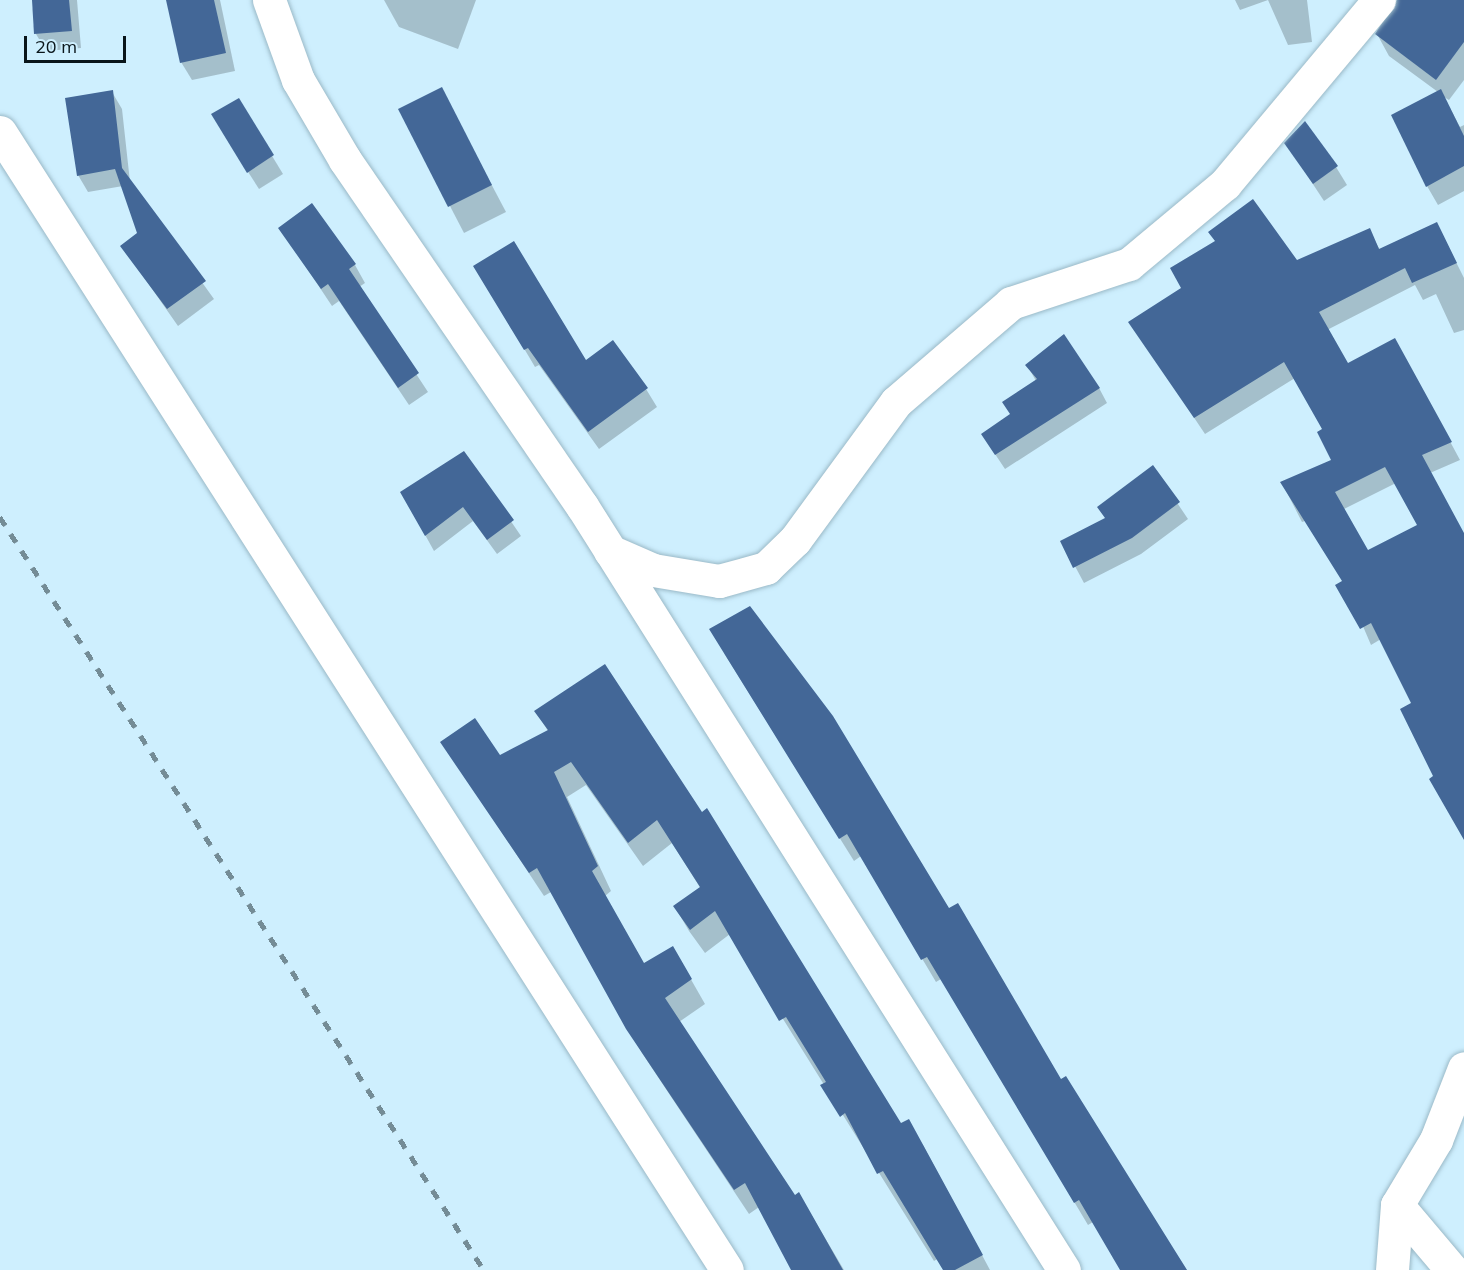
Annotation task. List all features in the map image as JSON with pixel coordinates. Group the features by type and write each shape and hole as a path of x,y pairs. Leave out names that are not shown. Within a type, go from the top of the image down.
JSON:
{"street":[{"path":"269,0 298,80 345,160 507,390 1064,1270"},
{"path":"610,551 653,570 719,581 766,568 795,540 896,402 1011,303 1137,257 1225,184 1379,0"},
{"path":"0,132 727,1270"},
{"path":"1392,1270 1397,1205 1436,1140 1464,1068"},
{"path":"1397,1205 1452,1270"}],"building":[{"path":"32,0 69,0 72,31 34,34"},
{"path":"166,0 214,0 226,53 180,63"},
{"path":"1397,0 1464,0 1464,42 1436,80 1375,34"},
{"path":"442,87 492,185 448,207 398,109"},
{"path":"1441,89 1464,136 1464,166 1426,187 1391,115"},
{"path":"113,90 122,168 206,281 167,309 120,246 137,233 115,169 77,176 65,98"},
{"path":"239,98 274,155 247,173 211,114"},
{"path":"1305,121 1338,166 1313,184 1284,143"},
{"path":"1253,199 1297,260 1370,228 1379,249 1437,222 1457,263 1412,283 1405,268 1319,312 1348,363 1395,338 1452,442 1422,455 1464,533 1464,840 1429,779 1433,776 1400,709 1411,703 1371,623 1360,629 1335,585 1342,581 1280,482 1331,460 1317,432 1322,429 1284,362 1194,418 1128,322 1181,288 1170,268 1215,241 1208,232","holes":["1385,467 1417,525 1368,550 1335,492"]},
{"path":"312,203 356,264 349,269 419,373 398,388 328,284 321,289 278,228"},
{"path":"514,241 586,360 613,340 648,388 588,432 528,348 524,350 473,266"},
{"path":"1064,334 1100,388 995,455 981,434 1010,414 1002,402 1037,379 1025,365"},
{"path":"464,451 514,520 487,540 463,507 425,536 400,492"},
{"path":"1153,465 1180,502 1132,538 1073,568 1060,541 1105,518 1097,507"},
{"path":"750,606 833,716 949,908 958,903 1061,1079 1066,1076 1187,1270 1120,1270 1079,1200 1074,1203 927,957 921,960 847,834 839,839 709,629"},
{"path":"605,664 702,812 707,808 901,1123 909,1119 983,1255 955,1270 943,1270 883,1171 877,1174 845,1113 840,1117 820,1085 826,1082 786,1017 779,1021 715,911 690,930 673,906 700,887 657,820 628,843 571,762 554,772 598,866 592,871 644,963 673,946 692,979 665,998 795,1195 799,1192 843,1270 791,1270 745,1183 734,1190 626,1029 537,868 529,873 440,742 475,718 500,755 548,730 534,711"}],"railway":[{"path":"0,517 484,1270"}]}
